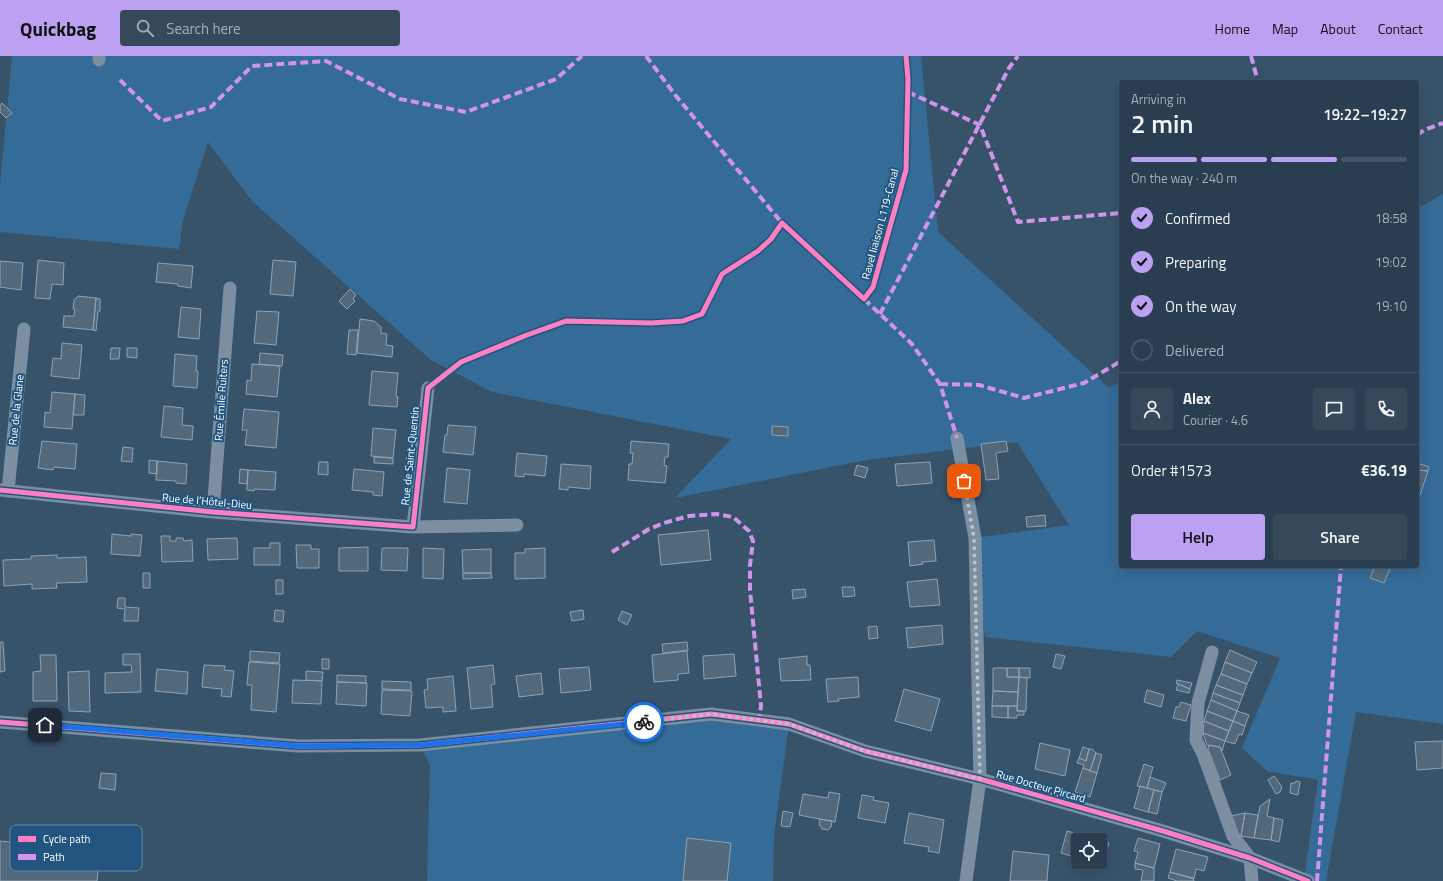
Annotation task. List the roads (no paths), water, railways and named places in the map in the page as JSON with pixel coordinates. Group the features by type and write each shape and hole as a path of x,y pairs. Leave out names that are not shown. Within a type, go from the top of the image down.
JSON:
{"street":[{"name":"Rue Émile Ruiters","path":"213,512 230,288"},
{"name":"Rue de la Glane","path":"4,491 24,329"},
{"name":"Rue de Saint-Quentin","path":"412,527 428,388"},
{"path":"957,438 974,538 980,779 966,881"},
{"name":"Rue de l’Hôtel-Dieu","path":"4,491 213,512 412,527 517,525"},
{"path":"1212,652 1198,703 1196,740 1204,754 1233,836 1250,858 1252,881"},
{"name":"Rue Docteur Pircard","path":"0,722 298,746 420,745 711,714 789,724 865,751 980,779 1164,831 1250,858 1308,881"}]}
